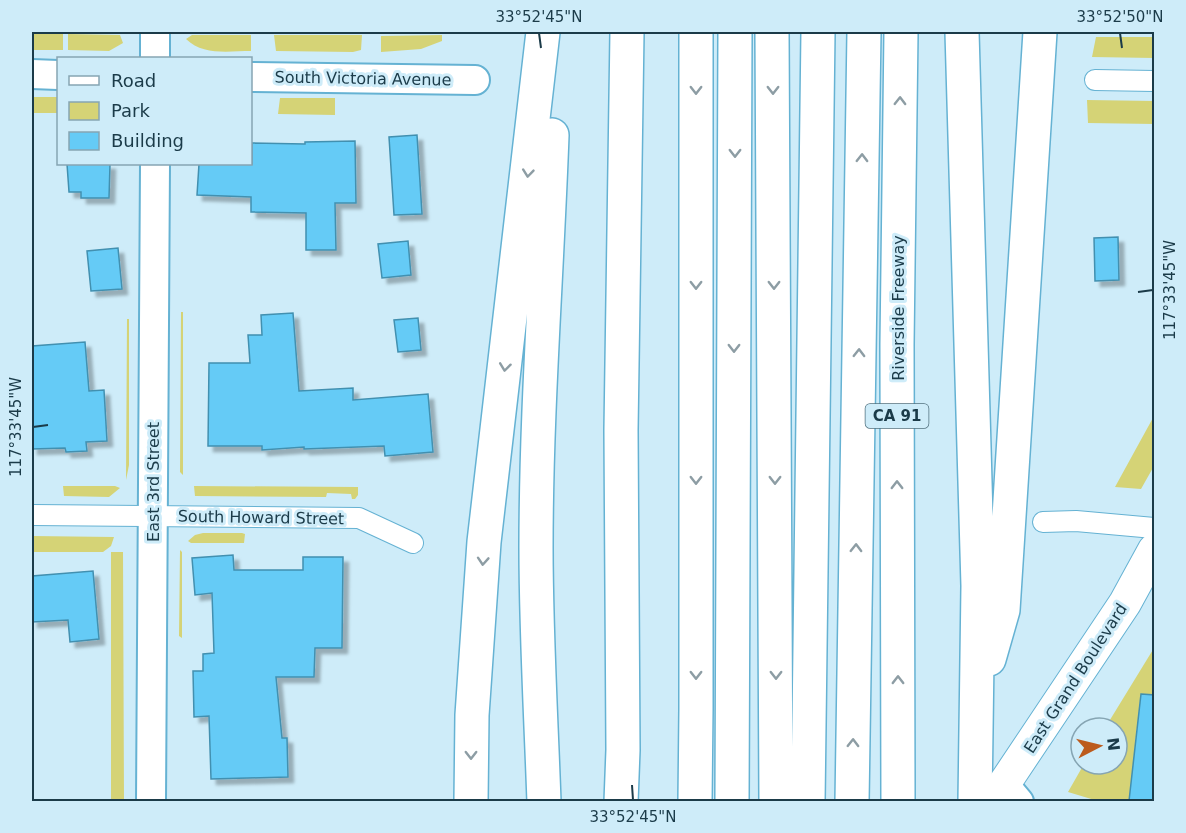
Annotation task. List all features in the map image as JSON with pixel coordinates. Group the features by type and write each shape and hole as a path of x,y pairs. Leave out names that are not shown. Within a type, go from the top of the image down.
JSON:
{"highway":[{"path":"471,801 472,715 484,542 543,32"},
{"path":"544,801 536,548 542,322 549,210 555,32"},
{"path":"621,801 623,750 621,430 627,32"},
{"path":"695,801 696,32"},
{"path":"732,801 735,32"},
{"path":"772,32 776,801"},
{"path":"808,801 818,32"},
{"path":"852,801 864,32"},
{"name":"Riverside Freeway","path":"898,801 897,344 901,32"},
{"path":"962,32 978,586 975,801"},
{"path":"977,698 1003,610 1040,32"},
{"path":"812,518 824,566 820,801"}],"main road":[{"name":"East Grand Boulevard","path":"1005,796 1125,603 1155,550"}],"street":[{"path":"155,32 155,57"},
{"path":"32,74 57,75"},
{"name":"South Victoria Avenue","path":"252,77 475,80"},
{"path":"1095,80 1155,81"},
{"name":"East 3rd Street","path":"151,801 155,165"},
{"name":"South Howard Street","path":"32,515 359,518 413,543"},
{"path":"1043,522 1076,521 1155,528"}],"green space":[{"path":"32,33 63,34 63,50 32,50"},
{"path":"68,34 120,35 123,43 109,51 68,50"},
{"path":"192,35 251,35 251,51 225,52 200,48 186,39"},
{"path":"274,35 362,35 361,50 353,52 276,51"},
{"path":"442,35 442,41 421,49 381,52 381,36"},
{"path":"1096,37 1154,37 1154,58 1092,57"},
{"path":"32,97 57,97 57,113 32,113"},
{"path":"280,98 335,98 335,115 278,114"},
{"path":"1087,100 1154,101 1154,124 1088,123"},
{"path":"181,312 183,312 183,475 180,472"},
{"path":"127,319 129,319 129,465 126,480"},
{"path":"1154,416 1154,466 1141,489 1115,487"},
{"path":"63,486 115,486 120,488 109,497 64,496"},
{"path":"194,486 358,487 358,495 355,499 352,499 351,494 327,493 326,497 195,496"},
{"path":"242,533 245,534 244,543 191,543 188,541 195,535"},
{"path":"32,536 114,537 111,546 103,552 32,552"},
{"path":"180,550 182,552 182,638 179,636"},
{"path":"111,552 123,552 124,801 111,801"},
{"path":"1154,648 1154,701 1137,727 1129,801 1098,801 1068,792 1077,776 1129,776 1129,716 1112,716"}],"building":[{"path":"417,135 422,214 394,215 389,137"},
{"path":"355,141 356,203 335,203 336,250 306,250 306,213 251,212 251,197 197,195 199,165 252,165 252,143 305,144 305,142"},
{"path":"67,165 110,165 109,198 81,198 81,192 69,192"},
{"path":"1118,237 1119,280 1095,281 1094,238"},
{"path":"408,241 411,275 382,278 378,244"},
{"path":"118,248 122,289 91,291 87,251"},
{"path":"293,313 299,391 353,388 353,400 428,394 433,452 385,456 384,446 262,450 262,446 208,446 209,363 250,363 248,335 262,335 261,315"},
{"path":"418,318 421,350 398,352 394,320"},
{"path":"85,342 89,391 104,390 107,441 86,442 87,451 66,452 65,448 32,449 32,346"},
{"path":"233,555 234,570 303,570 303,557 343,557 342,648 315,648 314,677 276,677 282,738 287,738 288,777 211,779 209,716 194,717 193,671 203,671 203,654 214,653 212,593 195,595 192,558"},
{"path":"93,571 99,639 70,642 68,620 32,622 32,576"},
{"path":"1141,694 1155,695 1155,801 1129,801"}]}
